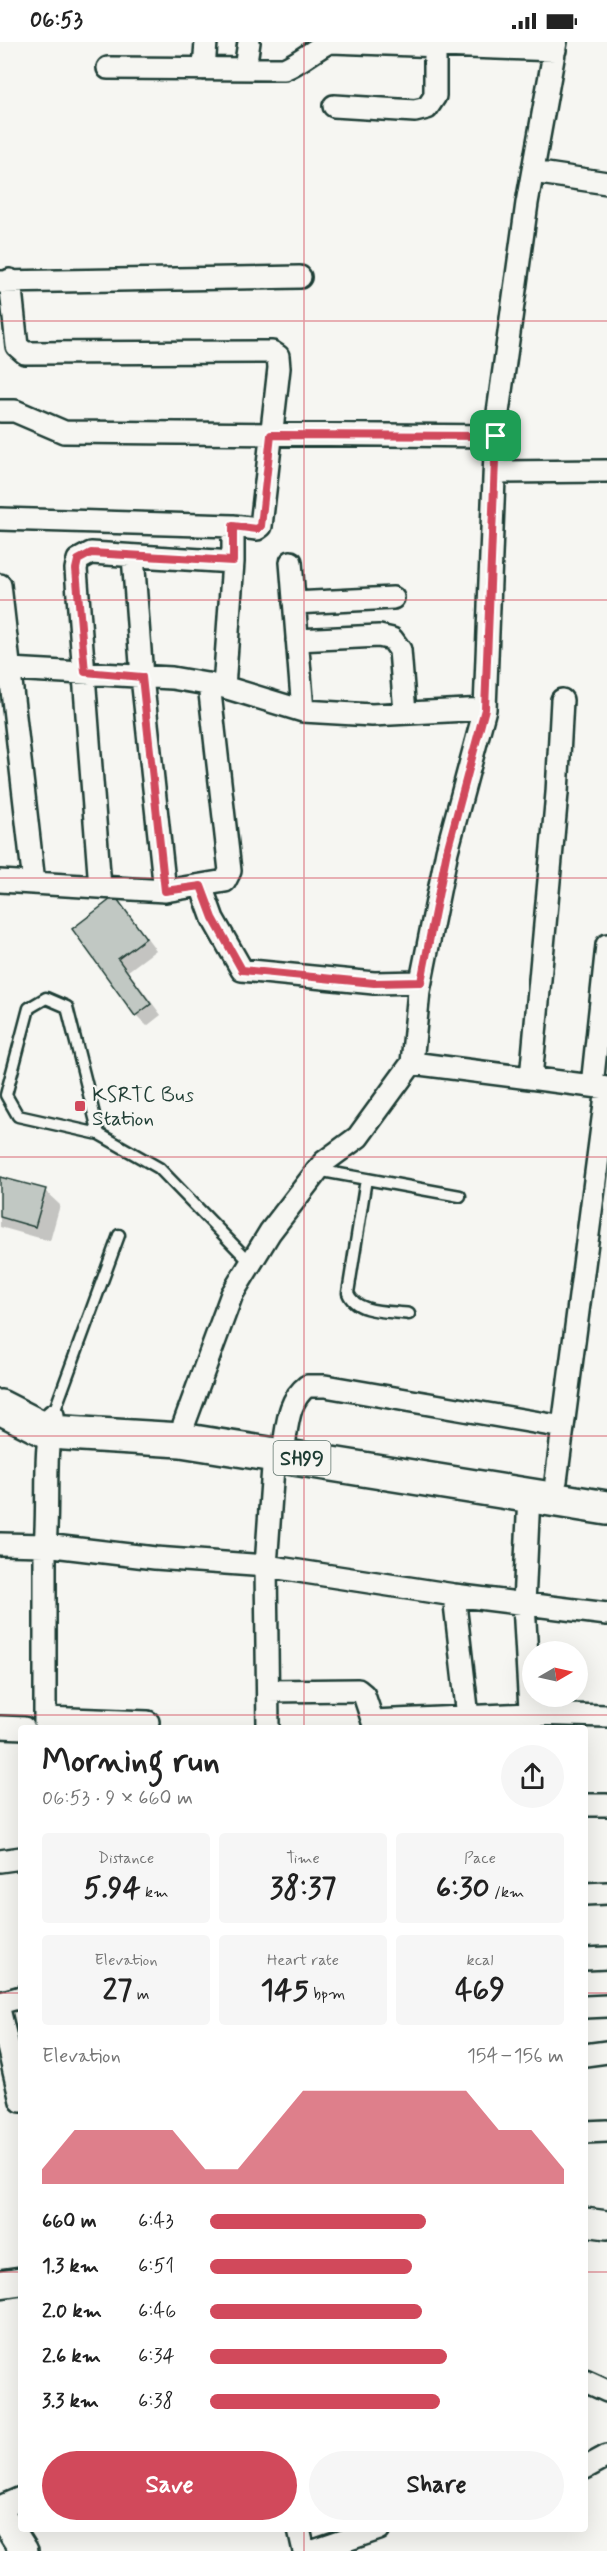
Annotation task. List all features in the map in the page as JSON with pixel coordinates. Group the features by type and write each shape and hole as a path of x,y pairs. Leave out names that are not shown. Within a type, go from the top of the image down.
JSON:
{"main road":[{"name":"SH99","path":"0,1389 51,1423"},
{"name":"SH99","path":"0,1407 51,1423 183,1432 543,1488 607,1490"},
{"name":"SH99","path":"543,1488 607,1508"}],"street":[{"path":"204,69 206,42"},
{"path":"245,69 249,42"},
{"path":"108,68 284,69 302,62 316,49 330,42 556,46 533,172 496,436 485,709 447,851 421,982 412,1063 358,1137 324,1161 270,1232 232,1294 183,1432"},
{"path":"334,106 415,111 427,108 435,96 435,44"},
{"path":"533,172 607,183"},
{"path":"0,519 233,526 257,529 261,526 279,368 278,356 272,352 25,353 16,346 5,281 300,277"},
{"path":"0,411 15,411 64,432 496,436"},
{"path":"496,472 607,471"},
{"path":"0,881 165,891 225,881 230,871 216,685 233,561 233,526"},
{"path":"100,887 76,569 78,560 91,553 233,561"},
{"path":"133,556 142,677 165,891"},
{"path":"291,562 303,711"},
{"path":"0,585 34,883"},
{"path":"294,603 393,598"},
{"path":"297,640 380,636 392,639 400,650 405,713"},
{"path":"10,669 85,672 216,685 303,711 372,715 485,709"},
{"path":"531,1078 557,793 562,700"},
{"path":"201,886 213,918 242,970 374,983 421,982"},
{"path":"530,1721 524,1604 543,1488 563,1427 602,1087 607,945"},
{"path":"412,1063 602,1087"},
{"path":"268,1725 266,1566 280,1446 296,1394 307,1386 325,1386 563,1427"},
{"path":"51,1423 45,1545 45,1723 148,1722"},
{"path":"0,1544 45,1545 155,1558 266,1566 454,1595 607,1614"},
{"path":"454,1595 468,1717"},
{"path":"268,1691 358,1690 364,1695 374,1725 468,1717 530,1721 607,1716"},
{"path":"0,1726 18,1728"},
{"path":"588,1805 607,1805"},
{"path":"0,1861 18,1858"},
{"path":"588,1894 607,1893"},
{"path":"588,1959 607,1958"},
{"path":"0,2003 18,1998"},
{"path":"588,2007 607,2006"},
{"path":"0,2013 18,2088"},
{"path":"588,2055 607,2052"},
{"path":"588,2132 607,2132"},
{"path":"588,2222 607,2225"},
{"path":"0,2284 18,2281"},
{"path":"588,2382 607,2391"},
{"path":"588,2466 607,2456"},
{"path":"0,2507 18,2499"},
{"path":"0,2513 24,2551"},
{"path":"299,2532 304,2551"},
{"path":"314,2551 370,2532"}],"lane":[{"path":"99,1134 67,1007 46,998 29,1008 6,1095 18,1116 99,1134 159,1168 251,1263"},
{"path":"317,1170 460,1196"},
{"path":"366,1179 348,1293 351,1302 360,1307 409,1314"},
{"path":"51,1423 119,1235"}],"building":[{"path":"115,896 146,938 118,959 151,1004 135,1016 72,929"},
{"path":"0,1177 46,1189 35,1227 0,1217"}],"place":[{"name":"KSRTC Bus Station","path":"80,1106"}],"route":[{"path":"271,435 496,436 485,709 447,851 421,982 374,983 242,970 213,918 201,886 165,891 142,677 85,672 76,569 78,560 91,553 233,561 233,526 257,529 261,526 271,435"}]}
